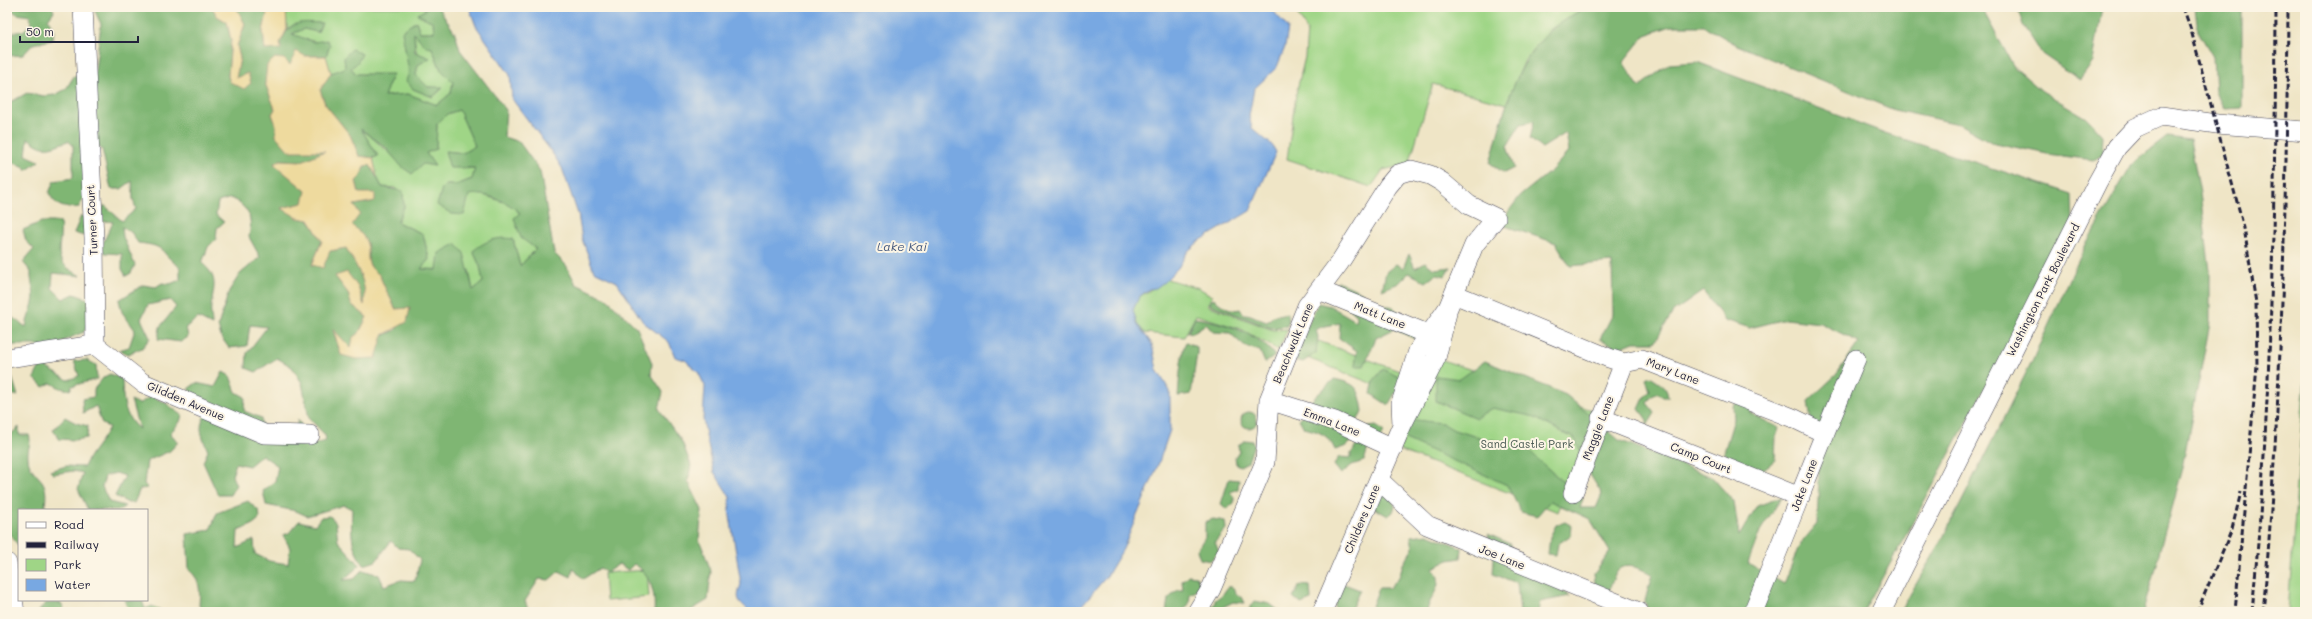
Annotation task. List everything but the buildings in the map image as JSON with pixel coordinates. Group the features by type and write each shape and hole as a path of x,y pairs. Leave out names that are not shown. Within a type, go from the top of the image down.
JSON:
{"street":[{"name":"Turner Court","path":"83,7 94,238 95,345"},
{"name":"Washington Park Boulevard","path":"1881,612 2086,204 2117,147 2135,128 2161,116 2231,126 2305,131"},
{"name":"Beachwalk Lane","path":"1197,612 1211,589 1265,462 1269,400 1307,306 1340,262 1388,186 1398,174 1412,170 1430,175 1442,182 1469,205 1496,218"},
{"name":"Childers Lane","path":"1322,612 1402,425 1403,396 1418,351 1435,337 1439,323 1451,301 1474,245 1496,218"},
{"name":"Matt Lane","path":"1319,290 1435,337"},
{"path":"1451,301 1624,363"},
{"path":"7,358 95,345"},
{"name":"Glidden Avenue","path":"95,345 143,382 264,434 310,436"},
{"name":"Mary Lane","path":"1624,363 1642,359 1793,418 1824,433"},
{"name":"Jake Lane","path":"1753,612 1800,498 1824,433 1856,359"},
{"name":"Maggie Lane","path":"1574,493 1624,363"},
{"name":"Emma Lane","path":"1269,400 1335,421 1393,448"},
{"name":"Camp Court","path":"1602,418 1800,498"},
{"name":"Joe Lane","path":"1379,480 1427,525 1639,612"},
{"path":"7,562 15,612"}],"green space":[{"path":"12,7 52,7 54,11 48,19 54,31 52,40 33,44 23,55 7,56 7,37 10,33 23,31 31,24 30,16 17,14 10,9"},
{"path":"93,7 212,7 217,16 227,22 231,40 228,76 230,82 248,73 236,78 240,58 237,46 245,24 236,7 259,7 267,14 263,31 265,50 280,43 288,30 296,24 307,22 322,23 318,32 304,29 292,34 314,42 327,40 330,45 326,56 305,56 265,83 275,109 272,114 276,125 276,136 326,151 302,161 280,160 274,164 306,191 304,203 282,208 298,218 309,220 322,241 312,265 330,251 346,248 358,269 365,289 364,306 358,287 335,276 348,293 351,304 367,317 351,348 333,330 341,355 396,330 410,308 395,309 380,276 370,266 365,239 352,225 354,205 375,201 359,193 356,181 361,176 364,166 370,165 382,187 403,191 404,207 397,222 423,234 429,259 421,269 437,270 439,253 456,244 464,253 473,290 483,282 480,266 473,251 482,244 502,238 513,239 520,266 536,249 521,238 514,218 520,213 510,205 489,196 475,194 469,195 464,215 452,214 437,205 442,188 445,185 456,185 472,179 475,168 450,168 445,151 463,153 475,146 459,110 447,114 437,124 436,149 426,153 435,166 423,164 412,174 402,167 385,147 361,129 378,156 373,158 359,156 350,135 325,104 320,90 331,73 345,68 344,57 352,49 362,54 357,63 351,68 356,74 393,74 384,96 408,94 437,105 451,93 453,82 441,70 432,48 426,47 414,33 415,52 430,58 418,65 416,75 428,87 443,87 433,97 413,89 406,81 409,72 402,31 416,21 420,32 434,32 433,22 417,14 425,10 424,7 438,7 455,33 460,50 506,110 504,137 519,142 540,171 554,253 566,265 576,284 606,298 637,328 652,363 651,374 663,392 659,409 682,442 691,465 688,481 702,510 699,539 711,571 708,600 688,612 654,612 653,591 648,578 640,568 634,564 628,570 619,564 607,572 600,568 583,579 573,568 571,577 559,571 549,580 539,579 525,601 529,612 206,612 199,606 198,582 189,570 187,534 210,530 217,513 248,501 259,511 260,518 252,525 238,531 237,548 254,540 255,554 269,561 288,564 290,548 283,535 289,533 299,521 315,525 321,517 330,516 336,523 338,541 360,565 343,580 354,579 363,570 379,575 384,586 401,580 415,581 420,560 409,549 398,548 391,541 376,561 364,565 359,559 352,538 352,509 344,505 307,516 296,511 266,505 263,491 275,481 278,466 262,455 249,466 236,463 232,476 236,485 230,495 218,495 203,462 208,451 201,431 204,417 213,404 200,401 188,389 196,383 215,387 223,372 230,376 236,392 245,397 244,411 261,418 262,425 292,444 298,420 314,444 326,441 325,435 309,418 302,383 292,367 277,358 256,372 246,368 247,353 267,327 250,325 247,346 229,348 221,337 218,326 229,291 240,274 260,257 249,237 250,219 246,209 231,198 218,202 216,215 224,222 217,228 216,239 208,247 202,263 211,273 214,283 211,308 212,325 198,318 186,327 188,337 181,342 158,339 160,327 176,307 170,300 148,305 141,319 150,338 142,348 128,354 119,350 129,347 135,330 122,312 119,300 143,285 156,287 162,283 170,284 180,280 180,267 159,248 148,244 138,243 131,232 122,227 123,237 135,265 131,273 126,276 122,269 122,254 105,253 101,247 113,222 108,221 100,223 84,236 74,233 81,216 100,218 104,205 122,221 136,209 133,199 132,181 121,189 111,189 102,149 94,145 84,197 79,207 69,208 58,204 49,193 54,181 73,178 73,145 68,141 51,147 42,147 28,138 26,155 39,161 26,171 23,166 7,161 7,104 27,93 44,96 55,95 66,89 74,76 94,78 101,24"},
{"path":"286,7 424,7 425,10 418,14 433,22 434,32 420,32 416,21 405,49 413,89 433,97 443,88 428,87 416,75 417,59 414,32 426,46 432,48 441,70 453,82 451,93 437,105 408,94 384,96 392,75 356,74 351,68 331,73 326,56 330,45 300,38 292,34 304,29 318,32 295,24 287,29"},
{"path":"1293,7 1586,7 1552,28 1525,60 1506,104 1433,84 1409,164 1383,170 1371,187 1287,159 1296,94 1305,57 1307,30"},
{"path":"1586,7 1981,7 2014,67 2042,91 2087,118 2103,135 2102,155 2094,160 2047,154 1991,142 1959,124 1894,110 1737,45 1704,26 1671,26 1645,35 1623,62 1639,87 1669,64 1697,62 1885,133 2072,194 2073,225 1863,612 1648,612 1645,601 1652,574 1631,567 1620,569 1616,574 1612,581 1606,601 1597,601 1594,574 1610,552 1590,519 1550,501 1537,516 1521,512 1507,485 1403,438 1408,419 1442,423 1454,430 1485,439 1523,444 1544,465 1583,499 1580,508 1596,508 1602,494 1586,468 1575,439 1531,416 1492,408 1476,418 1436,401 1436,376 1460,379 1485,361 1566,395 1619,440 1712,477 1734,502 1739,536 1757,506 1782,497 1760,531 1748,563 1784,584 1799,546 1817,524 1819,475 1808,401 1836,375 1859,342 1820,323 1786,319 1750,328 1725,320 1703,291 1673,312 1655,342 1634,342 1619,348 1600,339 1613,314 1612,262 1570,266 1556,243 1499,224 1520,196 1552,170 1569,151 1566,133 1542,148 1530,139 1534,121 1521,124 1507,146 1514,168 1504,173 1490,163 1505,109 1519,74 1528,58 1552,29"},
{"path":"2017,7 2102,7 2093,62 2080,80 2042,54 2023,25"},
{"path":"2195,7 2242,7 2242,108 2224,109 2215,91 2213,57 2198,31"},
{"path":"459,110 475,146 463,153 446,151 462,169 476,168 472,179 456,185 445,185 442,188 469,195 478,193 512,205 520,214 536,249 520,266 513,239 473,251 480,266 483,282 473,290 469,270 421,269 429,259 423,234 397,222 404,207 396,188 382,187 377,177 373,158 378,156 360,127 393,156 434,166 426,153 436,149 437,124 447,114"},
{"path":"2167,137 2190,140 2200,193 2210,271 2210,323 2182,468 2143,612 1900,612 1949,527 2032,361 2087,242 2132,164"},
{"path":"41,222 60,222 59,254 64,265 81,276 53,273 52,288 63,299 74,294 88,299 89,322 84,332 59,344 52,353 47,368 68,380 79,376 74,361 87,360 96,365 97,379 72,386 70,390 60,388 51,383 43,387 34,378 40,366 45,348 34,345 7,345 7,318 13,318 26,327 34,299 31,272 23,262 34,249 26,241 23,230"},
{"path":"1409,254 1415,268 1425,262 1434,269 1451,267 1445,276 1437,274 1426,282 1409,273 1399,283 1382,290 1386,272 1396,264 1403,268"},
{"path":"1167,279 1199,288 1212,296 1207,305 1273,330 1288,329 1278,350 1241,329 1196,315 1184,337 1145,333 1137,324 1133,310 1139,297"},
{"path":"1338,281 1363,293 1361,299 1378,306 1391,306 1401,314 1417,340 1394,329 1376,338 1364,366 1355,366 1357,351 1339,338 1340,323 1321,327 1316,330 1318,337 1316,353 1303,362 1291,360 1318,303 1330,306 1356,321 1357,316 1332,290"},
{"path":"1214,298 1226,307 1233,310 1240,309 1244,314 1267,322 1273,316 1287,313 1289,320 1287,326 1271,328 1209,304"},
{"path":"1195,318 1217,322 1250,335 1260,341 1275,356 1265,363 1260,351 1244,346 1230,333 1213,332 1206,324 1192,333 1188,332"},
{"path":"1302,335 1410,375 1403,396 1295,353"},
{"path":"1186,342 1197,347 1191,394 1178,396 1182,359"},
{"name":"Sand Castle Park","path":"1436,358 1598,412 1558,512 1399,450"},
{"path":"1383,369 1401,378 1399,387 1388,405 1371,394 1374,380"},
{"path":"2305,372 2305,612 2288,612"},
{"path":"7,373 11,374 18,396 7,393"},
{"path":"110,374 122,379 127,412 134,424 139,429 131,400 139,404 151,396 164,402 182,415 180,422 170,433 178,442 170,451 147,461 144,484 148,488 140,489 134,503 128,503 115,496 125,476 116,473 105,476 102,487 109,502 125,506 121,509 88,509 78,489 83,473 73,471 53,474 50,471 66,466 84,467 109,427 102,424 96,406 83,413 82,399 94,397 94,389 104,377"},
{"path":"1650,376 1664,387 1668,397 1663,397 1658,393 1652,396 1647,403 1655,413 1647,426 1647,420 1639,409 1645,396 1650,391 1646,378"},
{"path":"1334,379 1348,383 1356,388 1360,397 1363,411 1357,421 1364,428 1376,426 1384,431 1375,450 1368,448 1364,461 1352,465 1341,474 1334,465 1339,457 1351,458 1351,453 1360,443 1356,439 1344,447 1335,450 1323,434 1304,428 1299,419 1314,405 1311,401"},
{"path":"1745,396 1753,399 1750,413 1779,428 1776,437 1775,460 1749,481 1724,452 1734,419 1733,406"},
{"path":"1249,412 1255,414 1257,420 1255,426 1249,428 1243,426 1241,420 1243,414"},
{"path":"65,417 76,423 88,426 87,438 74,440 59,439 53,430"},
{"path":"19,427 19,435 29,435 30,441 28,461 44,484 46,493 45,506 47,509 18,509 18,545 7,531 7,430 10,435"},
{"path":"1246,440 1252,441 1254,444 1248,462 1240,466 1236,464 1235,457 1239,451 1238,445"},
{"path":"1229,479 1239,480 1238,489 1230,492 1234,497 1234,503 1227,509 1221,504"},
{"path":"1389,494 1395,506 1393,512 1388,516 1372,507 1378,497"},
{"path":"1213,519 1225,521 1226,529 1215,542 1219,552 1210,561 1200,559 1197,550 1205,537 1205,522"},
{"path":"1565,522 1572,526 1571,535 1558,544 1556,555 1548,554 1550,537 1556,525"},
{"path":"1428,534 1462,548 1461,558 1449,560 1433,568 1437,574 1438,585 1428,606 1427,612 1379,612 1372,606 1379,588 1389,588 1399,577 1403,564 1413,548 1411,536"},
{"path":"1488,534 1510,544 1518,571 1555,587 1570,596 1540,602 1538,612 1520,612 1517,583 1493,574 1494,558"},
{"path":"647,570 649,597 606,601 604,573"},
{"path":"1188,575 1196,576 1200,584 1196,591 1190,594 1189,604 1182,612 1166,612 1168,599 1178,590 1183,590 1182,581"},
{"path":"1344,584 1360,590 1351,609 1347,612 1335,608 1337,592"},
{"path":"1300,585 1310,586 1311,600 1301,604 1293,597"},
{"path":"1228,587 1232,587 1236,594 1242,597 1245,603 1233,602 1223,607 1225,612 1206,612 1206,609 1215,604 1215,600 1222,595"},
{"path":"124,601 142,601 145,609 152,606 165,612 130,612"},
{"path":"1255,601 1270,604 1281,612 1247,612"},
{"path":"46,603 61,603 64,608 61,612 38,612"}],"sand":[{"path":"212,7 236,7 245,24 237,46 240,58 236,78 248,73 251,83 244,89 230,82 228,76 231,40 227,22 217,16"},
{"path":"259,7 286,7 287,29 280,43 281,49 265,50 263,31 267,14"},
{"path":"296,51 305,56 326,56 331,73 320,90 325,104 350,135 359,156 373,158 377,177 370,165 364,166 361,176 356,181 359,193 375,193 375,201 354,205 360,214 352,225 365,239 370,266 380,275 395,309 410,308 407,322 383,335 376,358 356,359 341,355 333,329 351,348 353,337 359,333 367,317 351,304 348,293 335,276 347,272 358,287 364,305 365,297 361,275 346,248 330,251 323,268 312,265 322,241 309,220 298,218 281,208 303,203 306,191 274,164 280,160 302,161 325,151 289,151 276,136 276,125 272,114 275,109 265,83 267,65 275,58 284,59 290,65"}],"water":[{"name":"Lake Kai","path":"469,7 1270,7 1288,28 1285,47 1277,67 1254,89 1249,116 1252,128 1272,145 1276,152 1250,211 1201,240 1188,251 1178,268 1164,282 1156,288 1149,289 1139,297 1133,310 1137,324 1152,344 1157,370 1170,391 1170,430 1158,465 1123,549 1107,576 1076,612 750,612 738,598 741,584 729,510 730,497 714,472 703,419 705,386 698,372 685,360 675,357 669,342 643,322 617,282 594,271 582,239 578,214 562,168 512,99 510,75 476,26"}],"railway":[{"path":"2183,7 2191,30 2244,228 2256,303 2257,366 2235,612"},
{"path":"2252,612 2264,461 2268,386 2273,234 2276,7"},
{"path":"2263,612 2272,498 2281,324 2286,166 2288,7"},
{"path":"2197,612 2232,529 2241,492"}]}
